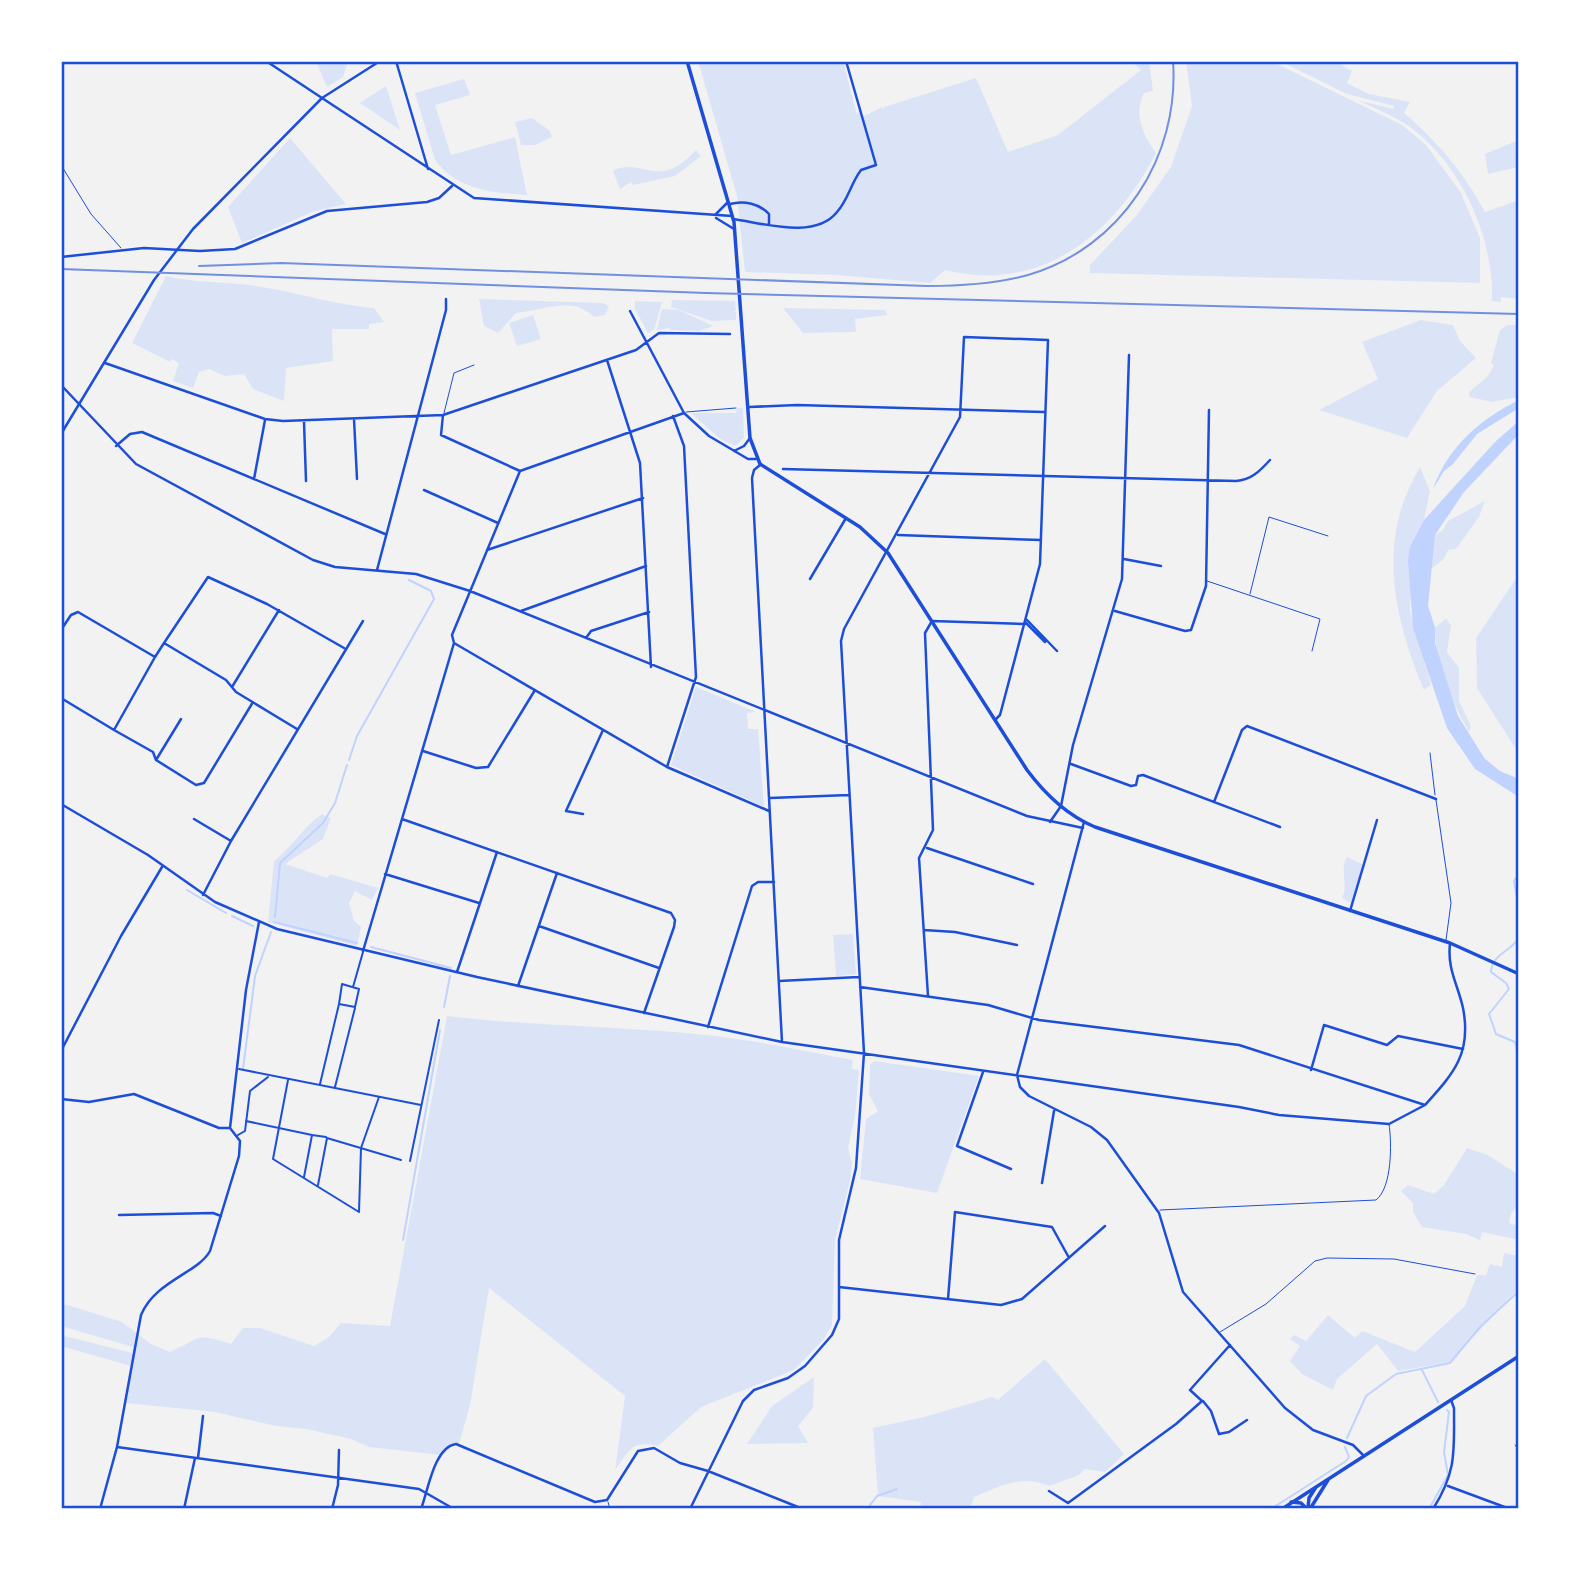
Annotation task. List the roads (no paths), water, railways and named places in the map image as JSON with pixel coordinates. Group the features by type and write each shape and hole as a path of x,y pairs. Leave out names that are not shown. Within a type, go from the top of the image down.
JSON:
{"main road":[{"path":"687,61 730,201 736,231 750,438 756,459 846,518 888,553 1037,782 1083,825 1448,943 1519,974"},
{"path":"1282,1508 1519,1356"},
{"path":"1307,1509 1332,1476"},
{"path":"1307,1509 1309,1498 1317,1485"},
{"path":"1289,1503 1297,1502 1307,1509"},
{"path":"1282,1508 1291,1506 1307,1509"}],"street":[{"path":"266,61 452,187 474,198 713,216 809,227 823,224 844,204 861,170 876,165 846,61"},
{"path":"61,434 178,247 322,98 380,61"},
{"path":"396,61 428,170"},
{"path":"61,257 167,247 200,251 235,249 327,211 427,202 439,198 452,187"},
{"path":"713,216 730,201 753,204 765,209 769,214 769,223"},
{"path":"713,216 736,231"},
{"path":"377,570 384,534 446,310 446,299"},
{"path":"630,311 684,412 709,436 748,459 756,459"},
{"path":"105,363 265,419 443,415 644,346 659,333 730,334"},
{"path":"690,1509 743,1401 754,1390 796,1374 832,1335 839,1319 838,1240 856,1168 864,1053 845,743 842,634 932,472 962,410 964,337 1048,340 1040,564 1000,715 995,720"},
{"path":"1050,822 1061,806 1124,559 1129,355"},
{"path":"607,360 632,430 640,463 651,666"},
{"path":"61,385 116,446 136,464 313,560 335,567 416,574 470,591 929,776 1050,822 1083,825 1017,1075 1022,1090 1054,1110 1091,1127 1107,1140 1157,1210 1183,1292 1299,1420 1326,1437 1353,1446 1364,1456"},
{"path":"749,407 797,405 1044,412"},
{"path":"1113,610 1185,631 1191,630 1206,581 1209,410"},
{"path":"443,415 441,435 520,471 684,412"},
{"path":"667,767 695,682 684,446 673,416"},
{"path":"354,418 357,479"},
{"path":"254,479 265,419"},
{"path":"303,420 306,481"},
{"path":"116,446 130,434 142,432 384,534"},
{"path":"733,451 744,446 750,438"},
{"path":"783,468 1208,481 1245,480 1261,471 1270,460"},
{"path":"760,464 754,470 752,478 782,1042"},
{"path":"352,987 454,643 452,635 520,471"},
{"path":"424,490 498,523"},
{"path":"487,550 643,498"},
{"path":"810,579 846,518"},
{"path":"898,535 1041,540"},
{"path":"1124,559 1161,566"},
{"path":"521,611 528,606 646,566"},
{"path":"114,730 155,657 208,577 279,610 344,648"},
{"path":"232,687 279,610"},
{"path":"586,638 591,631 649,612"},
{"path":"61,630 74,613 83,614 155,657"},
{"path":"203,895 230,841 344,648 354,632 361,628 363,621"},
{"path":"928,996 919,858 933,830 925,633 932,621 1025,622 1057,650"},
{"path":"1025,622 1045,642"},
{"path":"164,643 297,729"},
{"path":"454,643 667,767 770,811"},
{"path":"422,750 476,768 488,767 535,690"},
{"path":"61,698 153,751 156,760 196,785 204,783 253,702"},
{"path":"156,760 181,719"},
{"path":"1214,802 1242,730 1248,726 1436,799"},
{"path":"583,814 566,811 603,730"},
{"path":"1070,764 1131,786 1136,785 1138,776 1143,775 1280,827"},
{"path":"770,798 849,795"},
{"path":"61,804 163,866 203,895 259,922 363,951 782,1042 1279,1115 1389,1124 1425,1105 1454,1074 1464,1049 1463,1009 1449,969 1448,943"},
{"path":"194,819 230,841"},
{"path":"402,819 671,913 674,927 644,1013"},
{"path":"1350,911 1377,820"},
{"path":"926,847 1033,884"},
{"path":"456,972 497,852"},
{"path":"61,1051 163,866"},
{"path":"518,986 557,873"},
{"path":"385,874 481,904"},
{"path":"708,1027 752,886 774,882"},
{"path":"230,1128 239,1069 246,990 259,922"},
{"path":"538,926 659,968"},
{"path":"924,930 955,932 1017,945"},
{"path":"779,982 859,977"},
{"path":"320,1085 342,984 359,989 335,1088"},
{"path":"860,987 988,1005 1034,1017 1228,1043 1425,1105"},
{"path":"339,1004 355,1007"},
{"path":"410,1161 439,1020"},
{"path":"1311,1070 1324,1026 1387,1045 1398,1036 1464,1049"},
{"path":"239,1069 421,1105"},
{"path":"984,1070 957,1146 1011,1169"},
{"path":"237,1136 245,1131 250,1091 270,1076"},
{"path":"288,1080 273,1158 359,1212 360,1148 379,1097"},
{"path":"61,1099 89,1102 134,1094 219,1128 230,1128 237,1136 239,1156 206,1257 177,1276 152,1297 143,1309 133,1347 117,1447 100,1509"},
{"path":"1042,1184 1054,1110"},
{"path":"246,1121 327,1138 401,1160"},
{"path":"304,1178 312,1135"},
{"path":"318,1187 327,1138"},
{"path":"948,1299 955,1212 1052,1227 1069,1257"},
{"path":"119,1215 221,1216"},
{"path":"838,1287 1011,1303 1022,1299 1105,1226"},
{"path":"1230,1345 1190,1390 1211,1410 1219,1434 1229,1432 1247,1420"},
{"path":"1433,1509 1448,1486 1453,1467 1454,1408 1451,1400"},
{"path":"1049,1491 1068,1503 1176,1424 1202,1401"},
{"path":"184,1509 203,1416"},
{"path":"421,1509 438,1460 450,1444 462,1445 583,1499 607,1500 630,1461 645,1448 659,1449 680,1463 708,1471 803,1509"},
{"path":"117,1447 427,1492 454,1509"},
{"path":"332,1509 339,1450"},
{"path":"1448,1486 1508,1509"}],"lane":[{"path":"61,165 91,215 123,251"},
{"path":"443,415 454,373 474,365"},
{"path":"684,412 736,408"},
{"path":"1250,595 1269,517 1328,536"},
{"path":"1206,581 1320,618 1312,651"},
{"path":"1430,752 1451,902 1448,943"},
{"path":"1157,1210 1376,1199 1384,1192 1386,1182 1389,1124"},
{"path":"1220,1332 1266,1304 1315,1261 1326,1258 1394,1259 1475,1274"},
{"path":"1515,1445 1519,1450"},
{"path":"607,1500 610,1509"}],"water":[{"path":"1519,400 1519,408 1477,434 1444,471 1433,489 1447,460 1467,436 1491,416"},
{"path":"1519,421 1519,434 1464,492 1435,535 1428,606 1435,627 1435,643 1458,716 1485,759 1500,771 1519,779 1519,797 1475,769 1447,728 1413,628 1408,560 1410,547 1424,520 1496,441"}],"waterway":[{"path":"349,760 357,736 434,599 431,591 409,580"},
{"path":"275,917 280,863 323,823 335,803 347,765"},
{"path":"1519,874 1514,881 1519,909"},
{"path":"187,890 226,913"},
{"path":"232,916 253,926"},
{"path":"274,922 357,943"},
{"path":"243,1069 255,976 271,932"},
{"path":"1519,938 1492,966 1491,972 1506,983 1509,989 1489,1014 1496,1034 1515,1042 1519,1059"},
{"path":"371,947 451,968"},
{"path":"444,1007 450,976"},
{"path":"403,1240 440,1030"},
{"path":"1347,1438 1366,1396 1396,1374 1450,1363 1480,1327 1519,1291"},
{"path":"1422,1370 1438,1402"},
{"path":"1429,1509 1448,1475 1444,1452 1449,1412 1447,1410"},
{"path":"1271,1509 1346,1461 1349,1457 1345,1447"},
{"path":"867,1509 877,1496 897,1489"}],"railway":[{"path":"199,266 281,263 927,286 1003,281 1061,262 1091,244 1117,221 1138,194 1155,164 1166,131 1173,97 1173,61"},
{"path":"61,269 706,293 1519,314"}]}
